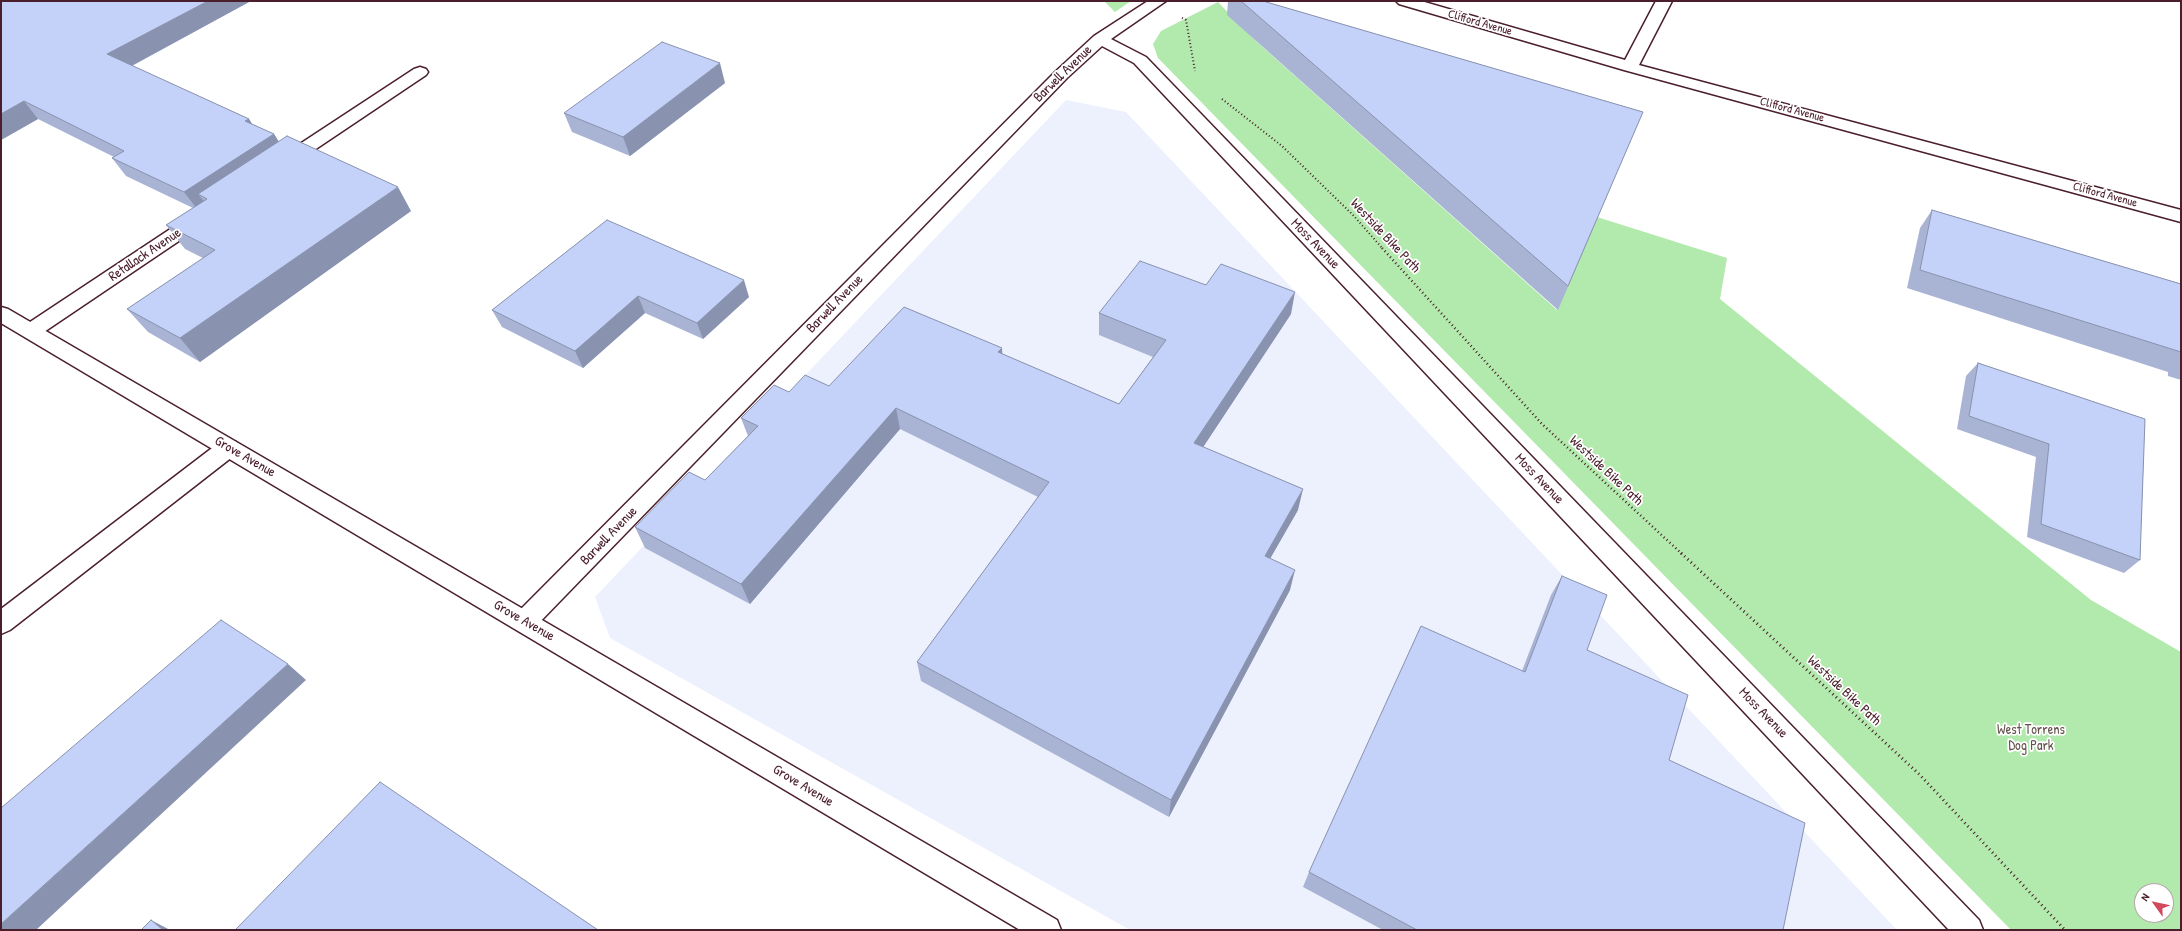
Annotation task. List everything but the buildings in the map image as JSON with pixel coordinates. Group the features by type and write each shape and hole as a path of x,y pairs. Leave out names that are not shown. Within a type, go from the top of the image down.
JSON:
{"street":[{"name":"Barwell Avenue","path":"525,621 1061,74 1100,39 1158,1"},
{"name":"Clifford Avenue","path":"1404,1 1630,66 2181,216"},
{"path":"1630,66 1664,1"},
{"name":"Moss Avenue","path":"1100,39 1140,60 1969,930"},
{"path":"268,173 420,72"},
{"name":"Retallack Avenue","path":"31,331 215,208"},
{"name":"Grove Avenue","path":"1,314 525,621 1046,930"},
{"path":"1,623 228,448"}],"path":[{"path":"1180,17 1186,20 1195,71 1200,77"},
{"name":"Westside Bike Path","path":"1216,93 1282,146 1353,215 1542,424 1920,775 2065,930"}],"shaded area":[{"path":"1066,100 1126,112 1897,930 1130,930 610,638 595,597"}],"green space":[{"path":"1104,1 1131,1 1115,12"},
{"name":"West Torrens Dog Park","path":"1218,2 1257,42 1557,310 1597,217 1727,258 1720,299 2091,600 2181,652 2181,930 2011,930 1158,58 1153,44 1161,31"}]}
